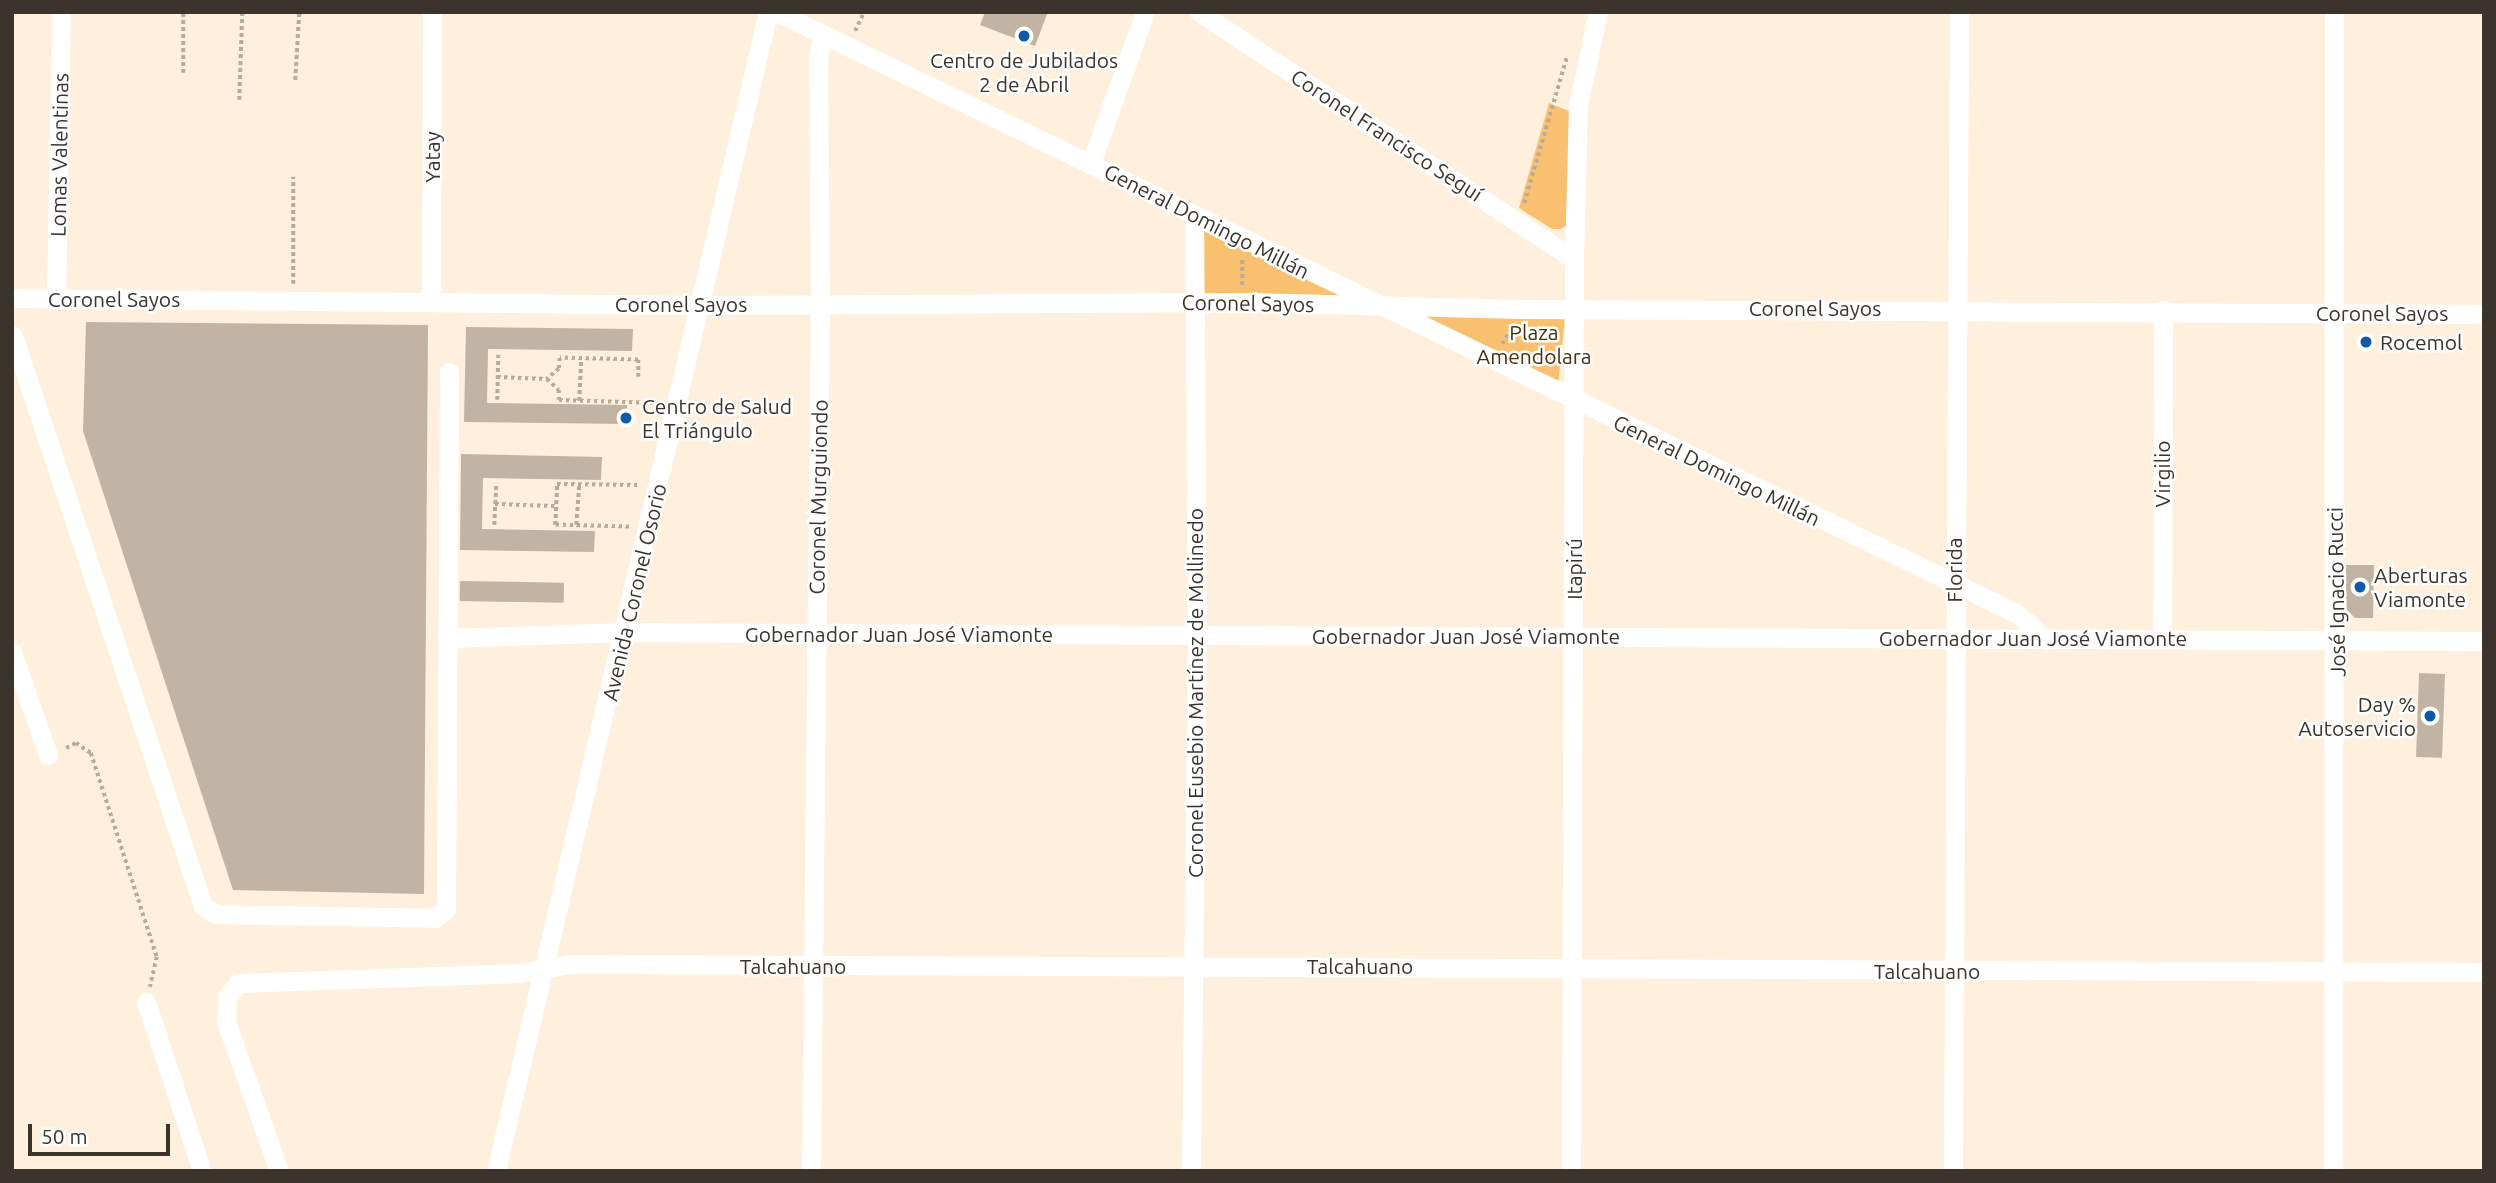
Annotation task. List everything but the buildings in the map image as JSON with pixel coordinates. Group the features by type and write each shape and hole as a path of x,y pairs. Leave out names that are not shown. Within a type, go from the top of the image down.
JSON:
{"street":[{"name":"Lomas Valentinas","path":"56,299 61,12"},
{"name":"Yatay","path":"431,301 432,12"},
{"name":"Avenida Coronel Osorio","path":"496,1171 626,632 768,12"},
{"name":"General Domingo Millán","path":"777,12 2018,614 2046,640"},
{"path":"1091,163 1145,12"},
{"name":"Coronel Francisco Seguí","path":"1199,12 1574,259"},
{"name":"Itapirú","path":"1571,1171 1574,968 1574,259 1578,106 1598,12"},
{"name":"Florida","path":"1953,1171 1959,12"},
{"name":"José Ignacio Rucci","path":"2333,1171 2336,970 2332,313 2334,12"},
{"name":"Coronel Murguiondo","path":"811,1171 820,304 818,60 822,34"},
{"name":"Coronel Eusebio Martínez de Mollinedo","path":"1191,1171 1197,636 1194,216"},
{"name":"Coronel Sayos","path":"12,298 699,305 1252,302 1518,309 2163,310 2484,314"},
{"name":"Virgilio","path":"2162,638 2163,310"},
{"path":"13,336 198,893 210,913 441,916 449,902 449,372"},
{"name":"Gobernador Juan José Viamonte","path":"447,638 626,632 816,632 2484,641"},
{"path":"12,652 48,755"},
{"name":"Talcahuano","path":"279,1171 226,1021 227,997 238,983 543,970 570,964 813,967 1192,965 1953,971 2484,971"},
{"path":"146,1002 202,1171"}],"path":[{"path":"183,12 183,73"},
{"path":"239,100 242,12"},
{"path":"295,80 299,12"},
{"path":"1518,222 1570,49"},
{"path":"293,177 293,300"},
{"path":"1245,241 1239,279 1252,302"},
{"path":"1490,360 1508,340 1518,309"},
{"path":"497,400 498,355"},
{"path":"547,379 559,369 560,358 638,360 638,377"},
{"path":"579,401 582,359"},
{"path":"497,377 547,379 559,390 559,400 677,403"},
{"path":"494,525 496,484"},
{"path":"649,527 555,525 557,484 658,485"},
{"path":"576,525 579,485"},
{"path":"495,504 555,506"},
{"path":"48,755 76,743 91,753 158,957 146,1002"}],"green space":[{"path":"1549,103 1571,112 1566,226 1560,229 1552,229 1519,208"},
{"path":"1194,216 1376,304 1195,302"},
{"name":"Plaza Amendolara","path":"1376,304 1565,318 1558,386"}],"place":[{"name":"Centro de Jubilados 2 de Abril","path":"1024,36"},
{"name":"Rocemol","path":"2366,342"},
{"name":"Centro de Salud El Triángulo","path":"626,418"},
{"name":"Aberturas Viamonte","path":"2360,587"},
{"name":"Day % Autoservicio","path":"2430,716"}]}
